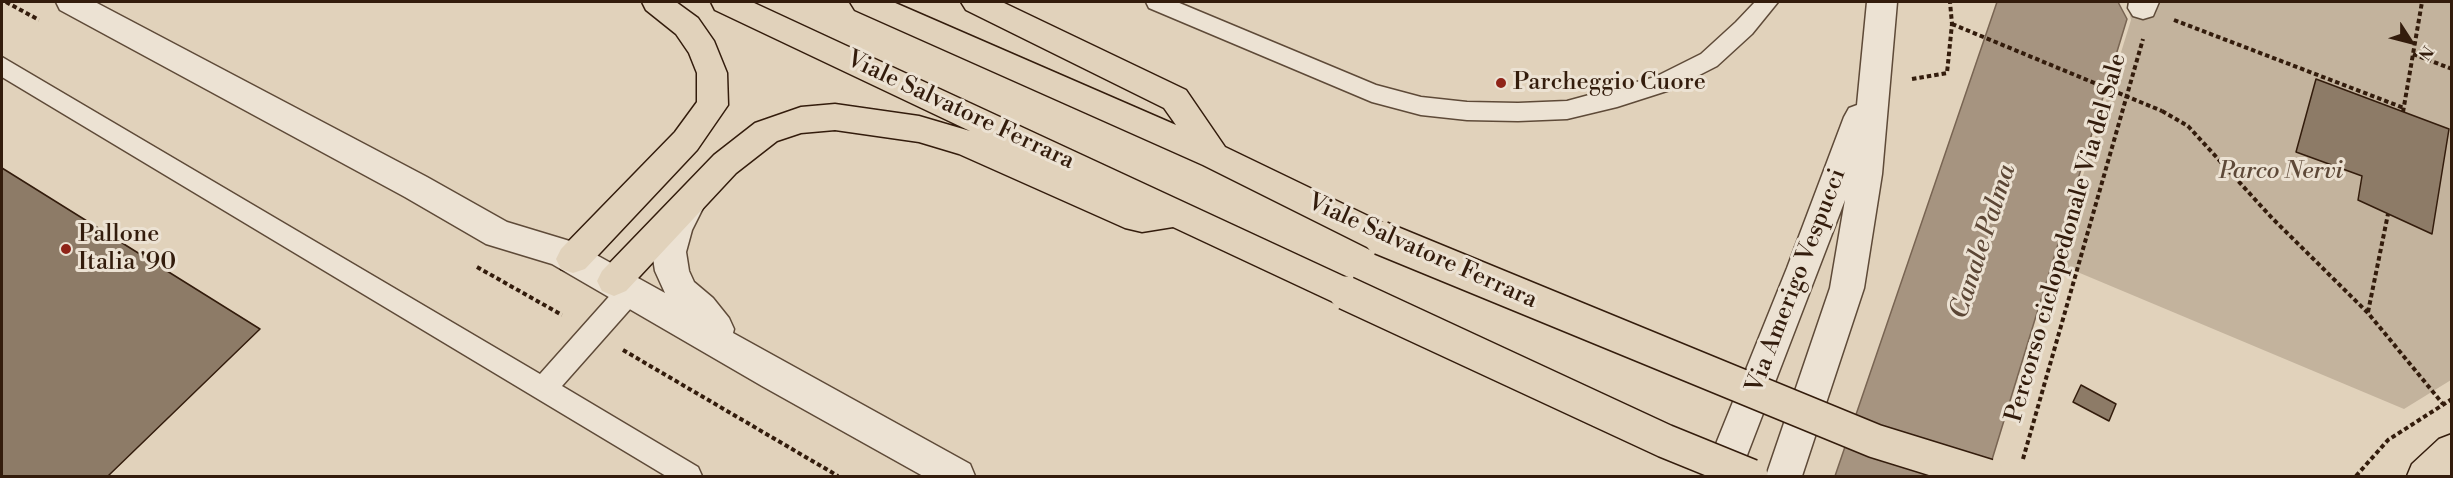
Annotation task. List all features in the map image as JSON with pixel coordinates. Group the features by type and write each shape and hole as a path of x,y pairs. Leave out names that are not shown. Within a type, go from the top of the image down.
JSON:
{"highway":[{"path":"573,259 686,141 712,105 712,73 703,49 687,26 656,2"},
{"name":"Viale Salvatore Ferrara","path":"725,2 1665,441 1751,477"},
{"name":"Viale Salvatore Ferrara","path":"865,2 1214,156 1381,238 1875,441 1988,477"},
{"path":"976,2 1175,99 1214,156"},
{"path":"622,285 690,202 725,164 766,132 801,120 835,117 919,129 967,143 1125,214 1156,218 1178,213"},
{"path":"2425,477 2451,451"}],"street":[{"path":"70,2 416,187 498,234 561,252 957,477"},
{"name":"Via Amerigo Vespucci","path":"1784,477 1847,288 1866,174 1882,2"},
{"name":"Via Amerigo Vespucci","path":"1721,477 1804,268 1840,166 1873,85"},
{"path":"690,202 676,228 669,252 672,271 681,292 701,309 737,353"}],"lane":[{"path":"1157,2 1372,93 1420,106 1467,111 1518,112 1567,110 1662,84 1709,60 1744,28 1767,2"},
{"path":"2,66 689,477"},
{"path":"543,389 622,285"}],"path":[{"path":"1947,73 1952,24 1950,2"},
{"path":"2144,5 2403,110 2422,2"},
{"name":"Percorso ciclopedonale Via del Sale","path":"2020,466 2144,38 2144,5"},
{"path":"1952,24 2162,111 2188,126 2272,218 2368,313 2443,404"},
{"path":"2413,54 2451,69"},
{"path":"2368,313 2388,214"},
{"path":"2356,477 2388,440 2451,399"}],"green space":[{"name":"Parco Nervi","path":"2127,2 2451,2 2451,380 2404,409 2056,263 2131,20"}],"water":[{"name":"Canale Palma","path":"1997,2 2118,2 2127,19 1987,476 1835,476"}],"building":[{"path":"2316,79 2449,129 2432,234 2358,200 2362,176 2296,152"},
{"name":"Pallone Italia '90","path":"2,168 260,329 108,476 2,476"},
{"path":"2081,385 2116,404 2109,421 2073,402"}],"place":[{"name":"Parcheggio Cuore","path":"1501,83"},
{"name":"Pallone Italia '90","path":"66,249"}]}
